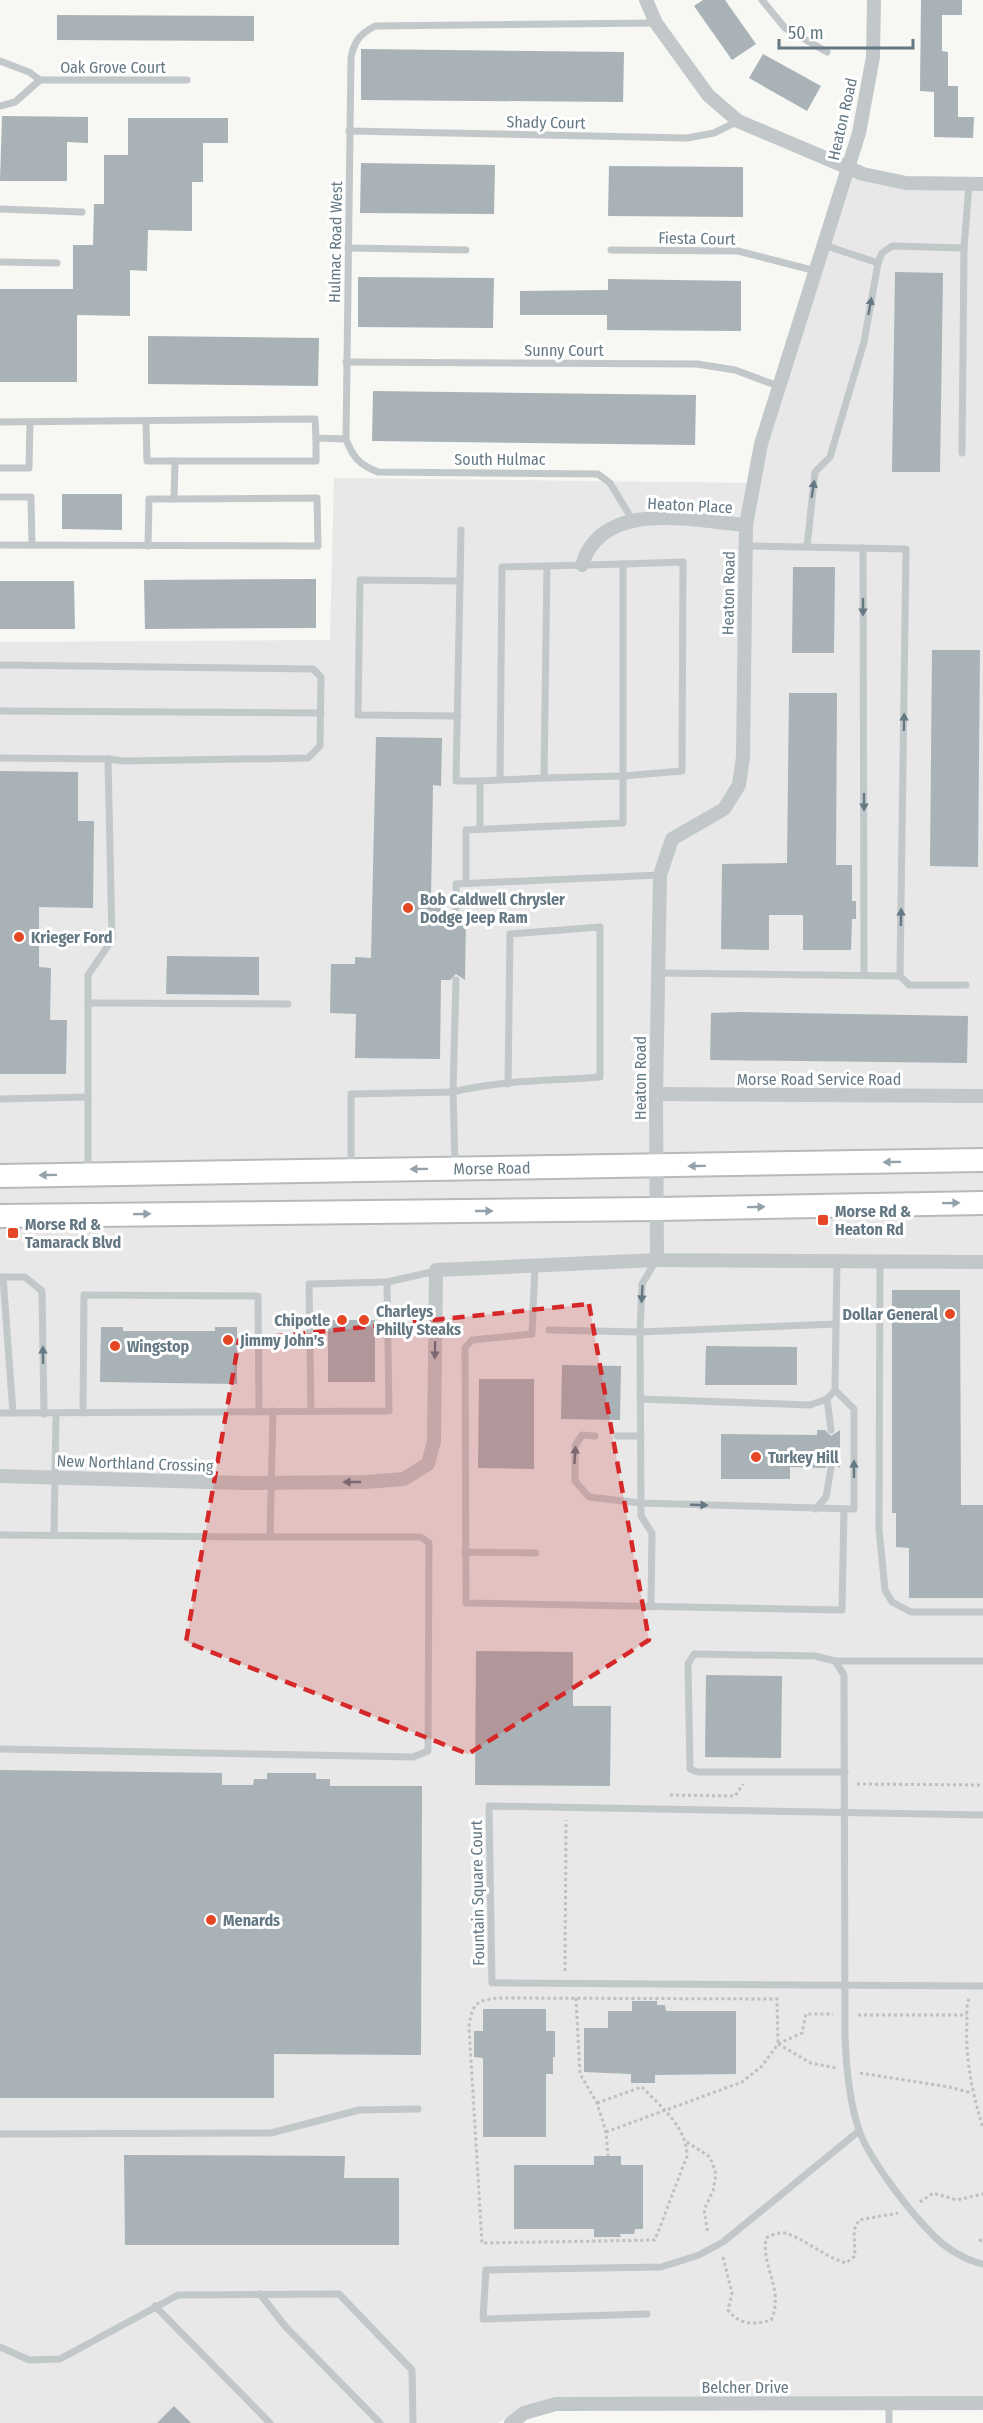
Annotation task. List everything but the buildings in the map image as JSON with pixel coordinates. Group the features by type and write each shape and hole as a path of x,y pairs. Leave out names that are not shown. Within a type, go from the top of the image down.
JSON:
{"main road":[{"name":"Morse Road","path":"0,1176 983,1160"},
{"path":"0,1216 983,1203"}],"street":[{"path":"646,0 656,23 708,95 738,121 848,169 906,183 983,184"},
{"name":"Heaton Road","path":"657,1167 660,875 672,839 724,809 739,785 743,757 746,525 761,444 860,133 873,57 874,0"},
{"name":"Heaton Place","path":"582,566 586,552 605,530 632,519 746,525"},
{"name":"Morse Road Service Road","path":"656,1094 983,1096"},
{"path":"657,1167 657,1260"},
{"path":"436,1270 657,1260 983,1262"},
{"name":"New Northland Crossing","path":"0,1476 269,1482 366,1482 404,1479 428,1464 434,1441 436,1270"},
{"name":"Belcher Drive","path":"511,2423 524,2413 556,2404 983,2403"}],"lane":[{"path":"762,0 785,28 827,52"},
{"name":"Hulmac Road West","path":"351,454 346,439 346,362 351,58 354,44 363,32 375,26 656,23"},
{"name":"Oak Grove Court","path":"0,60 29,72 40,80 187,80"},
{"name":"Oak Grove Court","path":"0,106 15,102 40,80"},
{"name":"Shady Court","path":"350,131 687,138 714,133 738,121"},
{"path":"962,453 964,248 969,184"},
{"path":"0,209 82,212"},
{"path":"824,245 878,263"},
{"path":"807,548 815,472 830,457 864,342 878,263 882,253 892,246 964,248"},
{"path":"348,248 466,250"},
{"name":"Fiesta Court","path":"611,250 738,251 816,271"},
{"path":"0,262 57,263"},
{"name":"Sunny Court","path":"346,362 697,364 735,370 778,386"},
{"path":"0,422 315,419 316,461 147,461 146,422"},
{"path":"0,468 29,468 30,422"},
{"path":"316,438 346,439"},
{"name":"South Hulmac","path":"351,454 363,466 378,472 598,474 610,483 632,519"},
{"path":"174,499 175,461"},
{"path":"0,497 31,497 32,545"},
{"path":"0,545 148,546 318,546 317,498 149,499 148,546"},
{"path":"461,530 456,781 480,781 623,776 682,771 683,562 502,567 500,780"},
{"path":"745,546 906,549 900,976"},
{"path":"863,548 864,975"},
{"path":"466,883 466,830 624,823 623,564"},
{"path":"544,778 547,566"},
{"path":"458,716 358,714 359,614 360,580 460,581"},
{"path":"0,665 313,669 321,677 320,746 308,758 124,761 0,758"},
{"path":"0,711 321,712"},
{"path":"88,1174 88,975 112,940 108,759"},
{"path":"480,781 480,829"},
{"path":"456,920 456,884 660,875"},
{"path":"351,1170 351,1094 453,1092 508,1084 600,1077 600,927 510,934 508,1084"},
{"path":"658,973 900,976 909,985 966,986"},
{"path":"455,1169 453,1092 456,980"},
{"path":"88,1003 288,1004"},
{"path":"0,1099 88,1097"},
{"path":"651,1606 652,1533 641,1516 640,1332 642,1284 657,1260"},
{"path":"640,1399 810,1405 827,1399 835,1389 837,1261"},
{"path":"880,1261 879,1529 885,1590 892,1602 911,1612 983,1612"},
{"path":"535,1265 532,1334 472,1340 465,1348 466,1603 842,1610 844,1509"},
{"path":"311,1411 309,1284 387,1282 436,1270"},
{"path":"13,1413 2,1277 25,1277 42,1291 44,1414"},
{"path":"0,1413 388,1411 387,1282"},
{"path":"83,1413 84,1295 258,1296 260,1411"},
{"path":"549,1330 640,1332 836,1324"},
{"path":"595,1436 582,1435 575,1446 575,1481 589,1497 641,1503 854,1509 854,1409 835,1389"},
{"path":"827,1399 831,1430"},
{"path":"270,1537 269,1482 273,1411"},
{"path":"54,1536 56,1414"},
{"path":"617,1436 641,1436"},
{"path":"816,1509 826,1497 831,1468"},
{"path":"0,1535 421,1538 429,1543 428,1751 413,1757 0,1749"},
{"path":"465,1552 536,1553"},
{"path":"845,1772 698,1772 690,1769 688,1664 694,1654 815,1656 835,1661 983,1661"},
{"path":"835,1661 844,1675 846,1812 844,2014 847,2071 859,2131 896,2190 932,2234 948,2247 983,2264"},
{"name":"Fountain Square Court","path":"983,1815 489,1806 492,1983 983,1986"},
{"path":"0,2134 271,2133 359,2110 418,2109"},
{"path":"647,2314 483,2319 486,2270 661,2267 683,2260 723,2242 859,2131"},
{"path":"260,2294 285,2326 381,2423"},
{"path":"0,2346 29,2360 60,2359 178,2295 339,2294 412,2370 413,2423"},
{"path":"155,2306 270,2423"},
{"path":"889,2403 889,2423"}],"path":[{"path":"670,1795 735,1796 742,1784"},
{"path":"857,1784 983,1785"},
{"path":"564,1972 566,1820"},
{"path":"576,1998 580,2074 597,2103 606,2132 608,2156"},
{"path":"687,2142 687,2156 655,2240 482,2243 471,2082 471,2013 483,1999 777,1999 778,2044"},
{"path":"975,1999 968,1999 967,2063 972,2093 983,2128"},
{"path":"606,2132 742,2082 762,2066 778,2044 802,2033 806,2014 967,2015"},
{"path":"778,2044 811,2063 950,2087 972,2093"},
{"path":"597,2103 642,2086 687,2142 710,2157 716,2174 713,2191 704,2210 708,2234"},
{"path":"918,2203 933,2193 957,2200 983,2194"},
{"path":"723,2257 732,2292 729,2310 734,2318 746,2323 760,2324 771,2320 777,2309 776,2293 764,2247 766,2238 774,2233 784,2233 828,2258 846,2263 855,2256 854,2230 859,2220 903,2212"}],"highlighted area":[{"path":"589,1304 649,1640 468,1754 186,1642 239,1340"}],"shaded area":[{"path":"846,163 896,178 983,181 983,2396 531,2404 497,2423 0,2423 0,642 330,640 334,478 755,483"}],"place":[{"name":"Bob Caldwell Chrysler Dodge Jeep Ram","path":"408,908"},
{"name":"Krieger Ford","path":"19,937"},
{"name":"Morse Rd & Heaton Rd","path":"823,1220"},
{"name":"Morse Rd & Tamarack Blvd","path":"13,1233"},
{"name":"Dollar General","path":"950,1314"},
{"name":"Chipotle","path":"342,1320"},
{"name":"Charleys Philly Steaks","path":"364,1320"},
{"name":"Jimmy John's","path":"228,1340"},
{"name":"Wingstop","path":"115,1346"},
{"name":"Turkey Hill","path":"756,1457"},
{"name":"Menards","path":"211,1920"}]}
